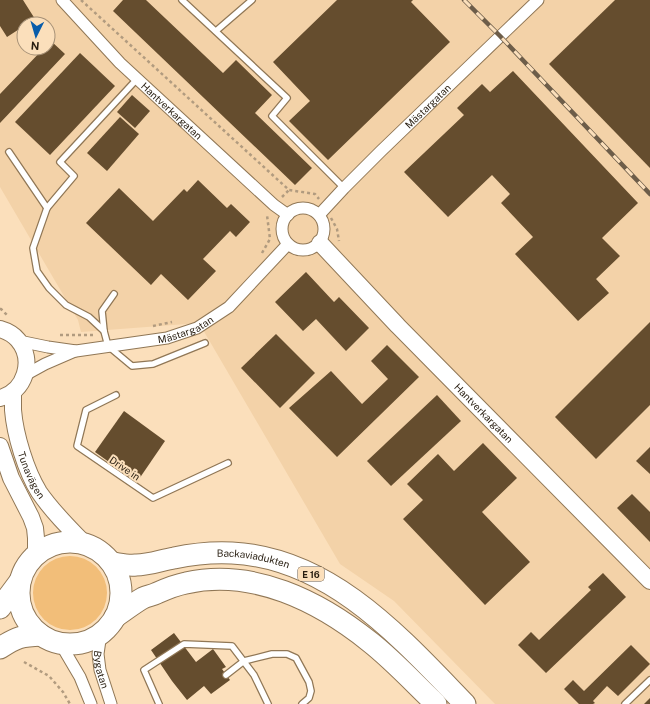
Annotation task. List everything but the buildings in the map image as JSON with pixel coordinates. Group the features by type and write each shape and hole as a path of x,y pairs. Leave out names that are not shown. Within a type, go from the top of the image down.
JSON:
{"highway":[{"path":"41,635 28,623 20,607 20,581 26,566 36,555 50,545 58,543 84,543 92,546 106,556 112,563 119,578 121,589 120,601 115,617"},
{"name":"Backaviadukten","path":"112,563 136,566 204,554 232,553 258,556 310,574 342,591 373,614 411,649 465,704"},
{"name":"E 16","path":"0,648 18,637 25,636 41,635 47,639 60,643 77,644 86,642 101,633 109,626 115,617 143,598 186,583 211,580 237,580 263,584 287,592 344,622 392,661 436,704"},
{"path":"0,608 20,581"}],"street":[{"name":"Hantverkargatan","path":"62,0 120,63 274,206 288,215"},
{"name":"Mästargatan","path":"323,211 344,188 538,0"},
{"path":"307,208 323,211 325,232 320,243 314,248 307,250 300,250 288,244 282,233 282,226 284,220 293,210 307,208"},
{"name":"Hantverkargatan","path":"320,243 410,337 650,581"},
{"name":"Mästargatan","path":"25,374 76,351 167,338 197,328 230,307 288,244"},
{"path":"5,323 7,331 14,335 24,348 27,366 21,384 7,395"},
{"name":"Mästargatan","path":"19,341 76,351"},
{"name":"Tunavägen","path":"7,395 13,409 16,430 26,466 38,490 52,510 84,543"},
{"name":"Tunavägen","path":"0,446 10,478 31,517 35,528 36,555"},
{"name":"Bygatan","path":"101,633 98,654 100,670 112,704"},
{"name":"Bygatan","path":"60,643 80,676 91,704"}],"lane":[{"path":"182,0 287,98 272,116 344,188"},
{"path":"216,32 252,0"},
{"path":"104,333 90,317 66,305 49,288 37,271 33,248 47,208 74,176 60,162 137,79"},
{"path":"8,152 47,208"},
{"path":"114,294 102,311 104,333 108,346 132,366 153,364 205,343"},
{"name":"Drive in","path":"116,396 86,410 77,446 153,498 228,463"},
{"path":"159,704 144,670 184,644 232,646 254,675 268,704"},
{"path":"226,675 244,661 272,654 287,654 296,658 309,682 311,691 309,698 302,704"},
{"path":"625,704 650,680"}],"path":[{"path":"81,0 289,190 315,194 323,211 337,230 340,248"},
{"path":"258,258 270,239 267,215 289,190"},
{"path":"0,309 2,308 5,323"},
{"path":"149,327 179,320"},
{"path":"58,335 104,333"},
{"path":"24,662 49,676 63,692 70,704"}],"shaded area":[{"path":"0,0 650,0 650,704 495,704 394,601 340,564 199,323 81,332 78,320 0,187"},
{"path":"70,556 91,562 101,572 107,593 101,614 91,624 70,630 49,624 39,614 33,593 39,572 49,562"}],"railway":[{"path":"464,0 650,194"}]}
